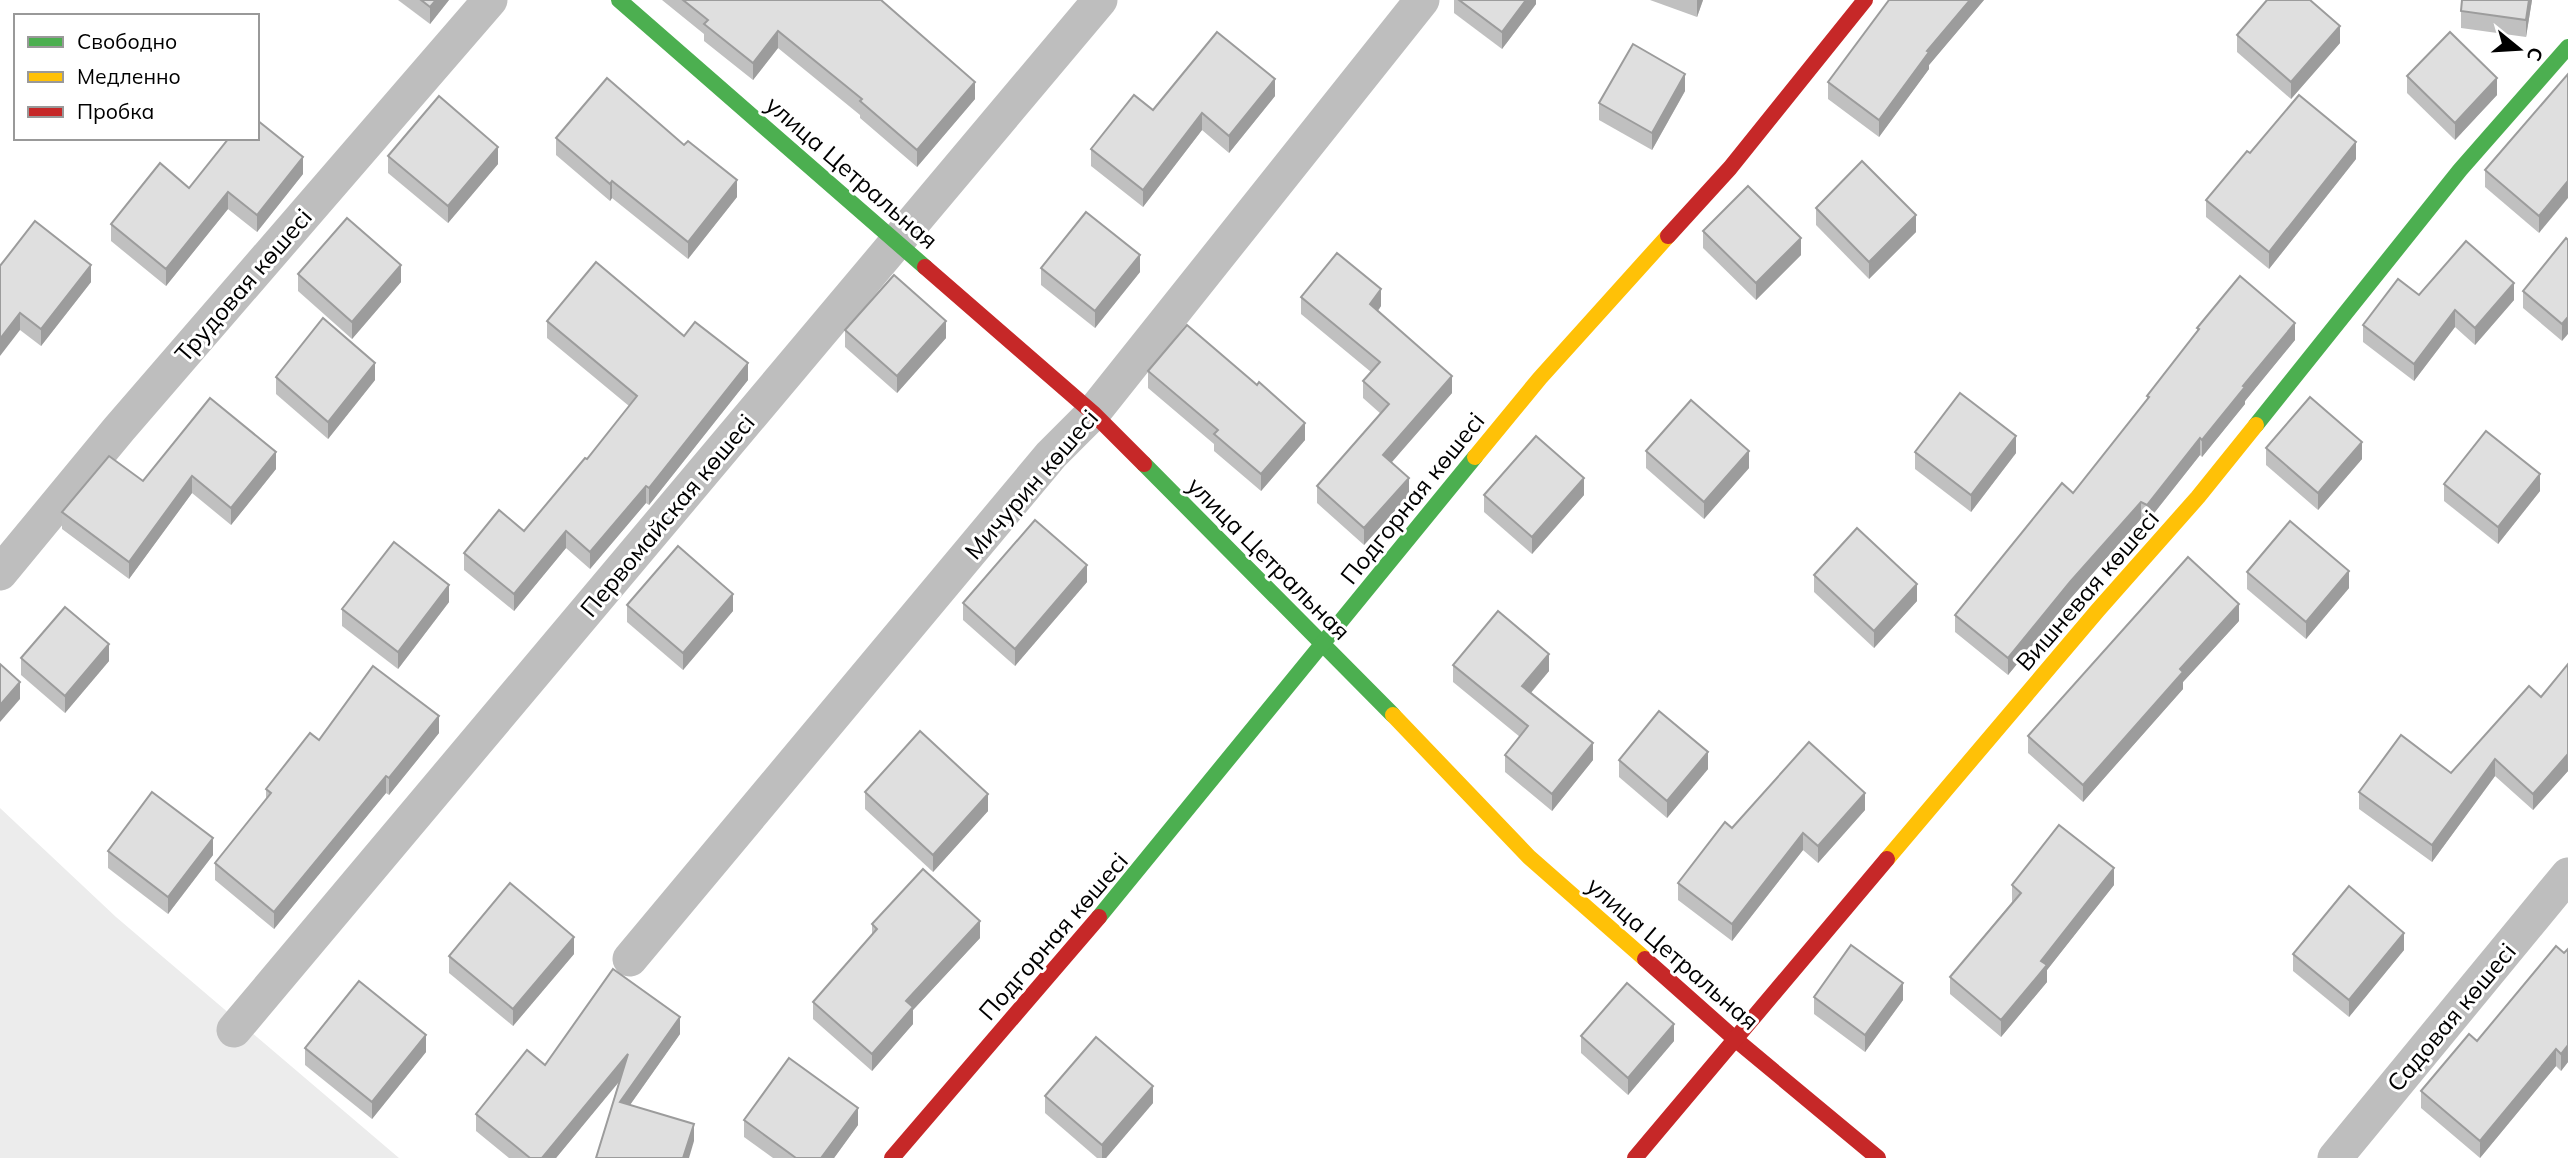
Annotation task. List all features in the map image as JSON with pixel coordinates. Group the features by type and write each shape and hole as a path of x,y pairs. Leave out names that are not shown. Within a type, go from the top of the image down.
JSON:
{"street":[{"name":"Трудовая көшесі","path":"0,573 118,429 489,0"},
{"name":"улица Цетральная","path":"619,0 1093,413 1322,642 1530,857 1735,1039 1878,1158"},
{"name":"Первомайская көшесі","path":"234,1030 1100,0"},
{"name":"Мичурин көшесі","path":"630,959 1051,455 1093,413 1422,0"},
{"name":"Подгорная көшесі","path":"892,1158 1128,884 1322,642 1540,378 1730,168 1865,0"},
{"name":"Вишневая көшесі","path":"1634,1158 2098,610 2198,497 2460,170 2568,47"},
{"name":"Садовая көшесі","path":"2334,1158 2568,875"}],"shaded area":[{"path":"0,808 116,917 399,1158 0,1158"}],"building":[{"path":"421,0 436,0 430,7"},
{"path":"683,0 881,0 975,82 917,150 860,101 862,99 778,31 753,63 704,24 708,20"},
{"path":"1459,0 1526,0 1502,32"},
{"path":"1889,0 1970,0 1927,51 1929,52 1879,120 1828,82"},
{"path":"2267,0 2310,0 2340,26 2291,82 2237,35"},
{"path":"2462,0 2529,0 2526,20 2461,11"},
{"path":"1217,32 1275,79 1229,136 1202,113 1143,190 1091,149 1134,95 1153,110"},
{"path":"2450,32 2497,78 2455,123 2407,76"},
{"path":"1633,44 1685,74 1652,133 1599,103"},
{"path":"2568,74 2568,181 2539,216 2485,170"},
{"path":"607,78 684,145 688,141 737,180 688,242 612,181 610,184 556,138"},
{"path":"2299,95 2356,142 2269,252 2206,200"},
{"path":"439,96 498,147 448,206 388,156"},
{"path":"259,122 303,157 257,215 228,192 166,269 111,224 160,163 189,188 227,140 259,140"},
{"path":"1862,161 1916,215 1869,262 1816,208"},
{"path":"1748,186 1801,238 1756,283 1703,231"},
{"path":"1086,212 1140,255 1095,311 1041,268"},
{"path":"347,218 401,265 352,322 298,274"},
{"path":"35,221 91,265 41,329 20,313 0,339 0,266"},
{"path":"2566,238 2568,317 2562,324 2523,291"},
{"path":"2466,241 2514,283 2475,328 2455,310 2414,364 2363,325 2398,279 2419,295"},
{"path":"1337,253 1381,289 1370,304 1452,376 1383,455 1409,478 1364,528 1317,486 1389,404 1363,381 1380,362 1301,297"},
{"path":"596,262 684,336 695,322 748,363 649,488 646,486 590,552 566,531 514,594 464,553 499,510 524,531 637,396 547,321"},
{"path":"894,275 946,321 897,376 845,330"},
{"path":"2240,276 2295,323 2147,505 2141,502 2070,582 2008,658 1955,615 2062,483 2073,493 2149,397 2147,396 2199,329 2197,328"},
{"path":"323,318 375,363 328,422 276,377"},
{"path":"1187,325 1257,385 1259,382 1305,423 1261,474 1214,434 1218,430 1148,371"},
{"path":"1960,393 2016,436 1971,495 1915,452"},
{"path":"2310,397 2362,442 2318,493 2266,448"},
{"path":"210,398 276,452 231,508 192,476 129,562 62,512 109,456 143,481"},
{"path":"1691,400 1749,451 1704,502 1646,451"},
{"path":"2486,431 2540,474 2498,527 2444,484"},
{"path":"1536,436 1584,478 1532,537 1484,495"},
{"path":"1035,520 1087,565 1015,649 963,603"},
{"path":"2290,521 2349,571 2306,622 2247,572"},
{"path":"1857,528 1917,584 1874,631 1814,575"},
{"path":"394,542 449,585 398,652 342,609"},
{"path":"678,546 733,594 683,653 627,605"},
{"path":"2188,557 2239,604 2180,669 2183,672 2083,785 2028,736"},
{"path":"65,607 109,644 65,696 21,658"},
{"path":"1498,611 1549,654 1522,686 1593,743 1552,794 1505,755 1528,726 1453,665"},
{"path":"0,664 20,682 0,705"},
{"path":"2568,664 2568,754 2533,794 2495,759 2432,845 2359,792 2401,735 2451,773 2529,686 2541,697"},
{"path":"373,666 439,716 274,912 215,863 271,793 266,789 310,733 319,740"},
{"path":"1659,711 1708,752 1667,801 1619,760"},
{"path":"920,731 988,794 933,855 865,792"},
{"path":"1809,742 1865,793 1818,846 1803,833 1732,924 1678,883 1725,822 1732,828"},
{"path":"152,792 213,838 168,897 108,851"},
{"path":"2059,825 2114,868 2041,961 2047,965 2001,1020 1950,977 2021,893 2012,885"},
{"path":"923,869 980,921 906,1001 913,1007 872,1054 813,1002 877,929 872,924"},
{"path":"510,883 574,937 513,1009 449,956"},
{"path":"2349,886 2404,933 2349,1000 2293,954"},
{"path":"1851,945 1903,983 1865,1035 1814,997"},
{"path":"2556,946 2564,953 2568,949 2568,1045 2561,1054 2556,1049 2480,1141 2421,1091 2469,1034 2477,1041"},
{"path":"613,969 680,1017 620,1102 694,1124 683,1158 596,1158 628,1054 542,1158 530,1158 476,1114 527,1050 545,1065"},
{"path":"359,981 426,1035 372,1102 305,1048"},
{"path":"1627,983 1674,1024 1628,1078 1581,1036"},
{"path":"1096,1037 1153,1086 1102,1145 1045,1096"},
{"path":"789,1058 858,1108 821,1158 796,1158 744,1120"}],"traffic: fast":[{"path":"619,0 925,267"},
{"path":"2256,425 2460,170 2568,47"},
{"path":"1099,917 1475,457"},
{"path":"1144,464 1393,715"}],"traffic: slow":[{"path":"1475,457 1540,378 1668,236"},
{"path":"1887,859 2098,610 2198,497 2256,425"},
{"path":"1393,715 1529,857 1645,959"}],"traffic: jam":[{"path":"1668,236 1730,168 1865,0"},
{"path":"925,267 1093,413 1144,464"},
{"path":"1635,1158 1887,859"},
{"path":"892,1158 1099,917"},
{"path":"1645,959 1735,1039 1878,1158"}]}
